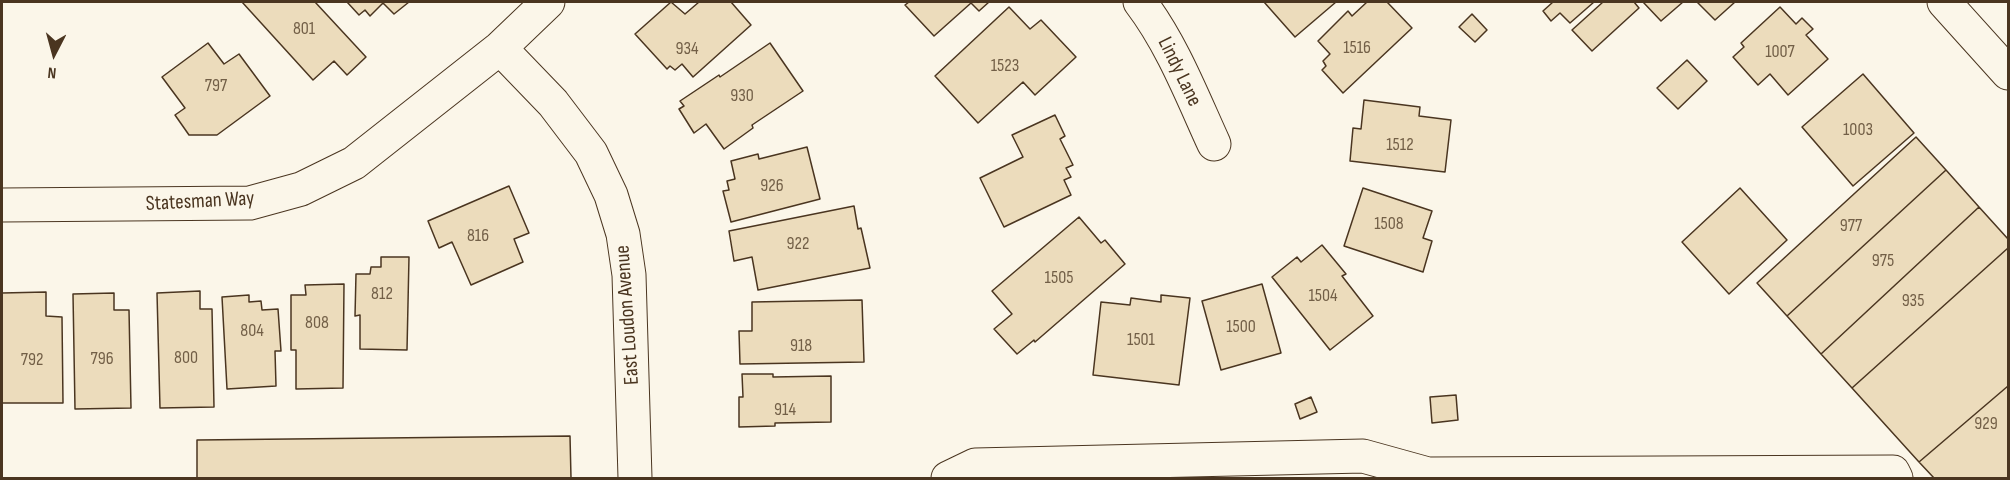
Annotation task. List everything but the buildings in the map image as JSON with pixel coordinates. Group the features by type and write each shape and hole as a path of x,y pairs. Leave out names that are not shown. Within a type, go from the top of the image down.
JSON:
{"street":[{"name":"Statesman Way","path":"2,205 250,203 301,189 354,163 500,48 548,2"},
{"name":"Lindy Lane","path":"1140,2 1153,19 1179,68 1214,144"},
{"path":"1944,2 2008,73"},
{"name":"East Loudon Avenue","path":"500,48 553,104 591,153 611,195 623,234 629,275 635,478"},
{"path":"948,478 975,465 1363,456 1430,476 1893,472 1896,478"}]}
